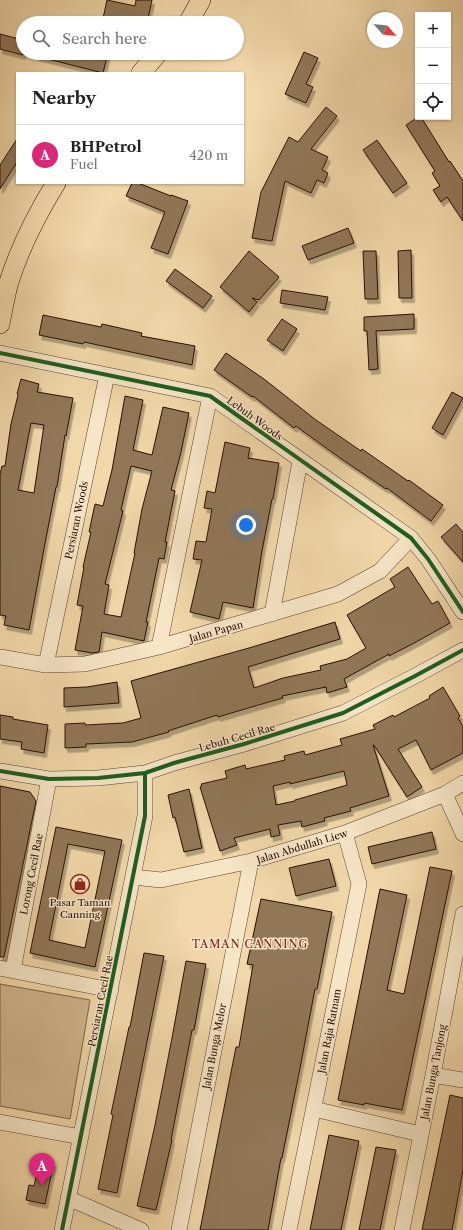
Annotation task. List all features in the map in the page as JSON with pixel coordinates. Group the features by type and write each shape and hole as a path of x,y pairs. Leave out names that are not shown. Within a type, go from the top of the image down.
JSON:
{"main road":[{"path":"183,16 192,5"},
{"path":"142,72 152,60"},
{"path":"157,72 166,60"},
{"path":"0,284 19,230 37,195 45,184"},
{"path":"1,313 9,284 22,248 55,184"}],"street":[{"name":"Lebuh Woods","path":"0,353 210,396 411,538 428,558 463,612"},
{"name":"Persiaran Woods","path":"46,665 106,374"},
{"path":"159,647 210,396"},
{"path":"272,614 300,461"},
{"name":"Jalan Papan","path":"0,657 46,665 85,664 159,647 338,594 380,571 411,538"},
{"name":"Lebuh Cecil Rae","path":"0,771 49,779 98,778 145,773 343,713 463,650"},
{"name":"Persiaran Cecil Rae","path":"62,1230 145,816 145,773"},
{"name":"Lorong Cecil Rae","path":"7,969 49,779"},
{"name":"Jalan Abdullah Liew","path":"133,877 161,880 251,861 345,832 445,794 463,783"},
{"path":"445,794 463,834"},
{"name":"Jalan Raja Ratnam","path":"289,1230 359,884 345,832"},
{"name":"Jalan Bunga Melor","path":"178,1230 251,861"},
{"name":"Jalan Bunga Tanjong","path":"402,1230 463,914"},
{"path":"7,969 111,990"},
{"path":"433,1075 463,1080"},
{"path":"314,1109 420,1134"},
{"path":"0,1122 81,1138"},
{"path":"68,1198 142,1230"}],"shaded area":[{"path":"0,984 90,1000 70,1119 0,1106"}],"building":[{"path":"107,0 135,6 136,0 152,0 149,16 104,16"},
{"path":"0,34 16,38 16,53 0,49"},
{"path":"304,52 318,58 306,84 313,87 306,103 285,94"},
{"path":"52,60 106,60 103,72"},
{"path":"326,107 337,116 311,149 328,157 322,170 328,173 324,183 317,180 311,193 285,181 272,241 252,238 261,192 289,137 298,142"},
{"path":"415,119 423,120 449,162 450,161 463,181 463,221 447,197 441,202 433,190 440,186 432,173 435,171 406,125"},
{"path":"377,140 407,183 393,193 363,150"},
{"path":"16,141 16,164 0,189 0,165"},
{"path":"132,184 141,184 188,201 168,254 151,248 165,212 126,196"},
{"path":"348,228 354,243 308,260 302,246"},
{"path":"411,250 412,298 399,298 398,251"},
{"path":"249,251 279,277 259,300 252,298 257,302 249,312 220,287"},
{"path":"363,251 376,251 378,299 365,299"},
{"path":"175,269 212,296 203,308 166,281"},
{"path":"282,290 328,297 325,310 280,303"},
{"path":"414,314 414,329 376,331 378,369 369,370 367,331 364,331 364,317"},
{"path":"43,315 101,327 102,324 142,333 141,336 195,346 192,365 84,342 83,344 39,335"},
{"path":"282,319 297,329 283,351 267,340"},
{"path":"226,353 264,379 316,420 361,451 362,449 408,481 409,480 443,505 431,521 387,488 386,489 340,458 296,426 294,428 253,396 252,397 214,370"},
{"path":"21,379 39,384 37,392 73,398 29,630 4,625 6,616 0,615 0,474 2,466 5,466 17,394","holes":["31,423 44,425 34,493 18,490"]},
{"path":"452,392 463,398 443,435 432,428"},
{"path":"125,396 143,400 133,450 152,455 163,407 189,413 171,490 175,491 165,542 167,542 164,559 159,558 146,622 148,622 144,641 102,632 99,652 92,653 75,650 83,606 77,605 95,504 103,506 112,470","holes":["131,466 152,471 142,509 135,553 121,617 104,614 109,585 105,584 123,511 121,510"]},
{"path":"225,442 250,448 248,458 279,463 262,551 253,608 223,602 219,619 190,612 202,560 193,559 196,541 206,542 212,509 204,508 207,491 215,493"},
{"path":"456,524 463,532 463,562 441,537"},
{"path":"408,567 432,604 438,601 450,623 344,679 347,687 327,693 326,687 282,696 283,698 218,717 217,715 168,731 169,732 132,742 86,744 86,747 65,748 65,724 85,723 85,725 123,723 141,718 131,681 335,622 340,639 248,667 254,688 283,678 321,670 320,666 347,659 366,648 347,615 395,587 390,579"},
{"path":"117,682 119,703 64,707 64,688 87,687"},
{"path":"443,687 460,716 458,718 463,726 463,753 431,770 416,740 398,749 422,787 407,797 373,745 389,796 350,808 351,811 324,818 325,821 302,827 301,821 278,825 280,835 271,837 270,829 234,838 237,845 220,851 200,787 202,786 201,784 227,778 225,771 245,765 246,769 285,760 284,756 304,751 305,755 342,745 340,739 375,729 373,725 393,715 394,717 430,698 429,696","holes":["344,771 347,785 295,801 276,805 273,786 290,782 290,784"]},
{"path":"0,715 13,717 13,719 48,725 44,753 21,749 22,742 0,739"},
{"path":"0,786 30,792 36,801 4,957 0,957"},
{"path":"189,789 202,848 184,852 175,817 173,818 168,795"},
{"path":"56,827 122,840 95,967 30,953","holes":["68,844 105,851 85,948 49,940"]},
{"path":"432,832 436,849 372,864 368,847"},
{"path":"329,859 336,886 296,896 289,868"},
{"path":"430,867 452,871 402,1110 338,1100 380,889 407,895 387,990 404,994"},
{"path":"261,899 332,912 317,989 315,989 268,1230 200,1230 236,1047 239,1047 253,965 247,964"},
{"path":"144,953 164,956 117,1193 98,1189 113,1115 111,1114"},
{"path":"186,961 206,964 194,1030 192,1030 172,1140 156,1210 137,1206 155,1125"},
{"path":"450,1095 463,1098 463,1170 452,1230 422,1230"},
{"path":"329,1135 359,1141 341,1230 310,1230"},
{"path":"376,1147 396,1150 380,1230 359,1230"},
{"path":"40,1159 54,1162 45,1204 26,1200 29,1185 34,1186"}],"cycle path":[{"path":"0,353 210,396 411,538 428,559 463,612"},
{"path":"0,771 49,779 98,778 145,773 343,713 463,650"},
{"path":"62,1230 145,816 145,773"}],"place":[{"name":"Pasar Taman Canning","path":"80,884"},
{"name":"BHPetrol","path":"42,1186"}],"district":[{"name":"TAMAN CANNING","path":"250,944"}]}
